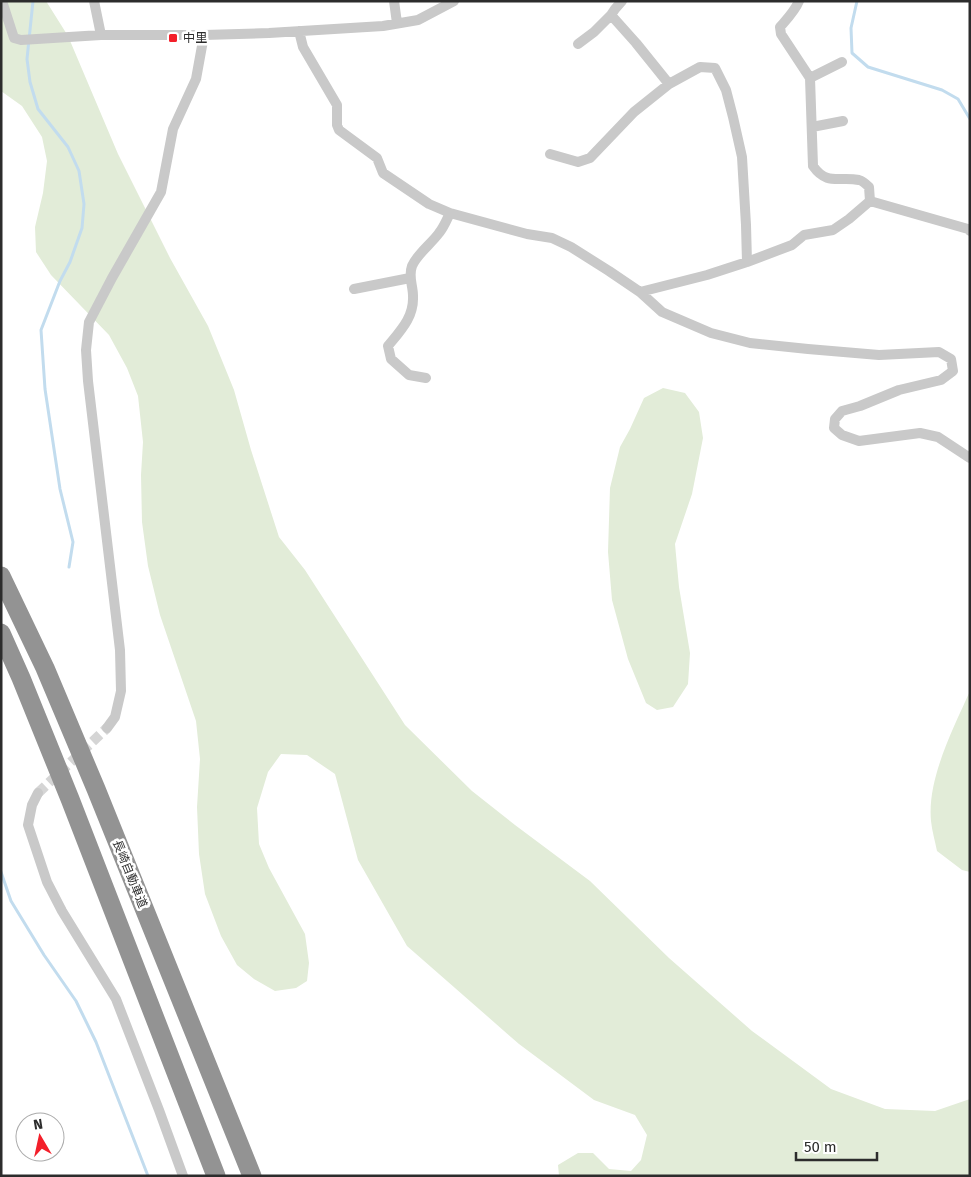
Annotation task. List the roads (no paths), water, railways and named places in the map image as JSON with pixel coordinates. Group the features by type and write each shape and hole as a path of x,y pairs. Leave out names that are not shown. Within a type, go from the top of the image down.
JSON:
{"highway":[{"name":"長崎自動車道","path":"1,576 45,668 96,789 252,1176"},
{"path":"1,633 22,678 216,1176"}],"street":[{"path":"2,1 14,38 21,40 101,35 204,35 383,26 418,20 454,1"},
{"path":"94,1 101,35"},
{"path":"394,1 397,23"},
{"path":"578,44 594,32 622,1"},
{"path":"640,292 707,275 792,245 804,235 833,230 850,219 870,201 870,187 860,180 827,178 819,174 813,166 810,78 781,34 780,27 793,12 799,1"},
{"path":"610,15 636,43 669,84"},
{"path":"299,31 303,47 337,104 337,125 339,130 376,158 384,173 429,204 450,213 527,234 552,238 571,246 640,292 662,312 711,333 750,343 879,354 939,352 951,359 953,371 942,380 899,390 860,406 842,411 835,419 834,428 842,435 859,441 920,433 938,438 970,458"},
{"path":"107,728 115,717 121,691 120,650 88,381 86,350 89,322 161,192 173,129 196,80 204,35"},
{"path":"810,78 842,62"},
{"path":"550,154 578,162 590,158 634,112 669,84 700,67 716,68 726,90 742,157 747,262"},
{"path":"812,127 843,121"},
{"path":"870,201 970,231"},
{"path":"426,378 409,375 391,359 388,346 408,320 413,304 410,278 413,265 428,244 440,233 450,213"},
{"path":"354,289 410,278"},
{"path":"38,793 32,805 28,825 47,882 62,911 116,999 183,1176"}],"waterway":[{"path":"33,1 27,59 30,82 38,109 68,147 79,171 84,204 82,228 70,262 60,281 41,330 45,389 60,489 73,542 69,567"},
{"path":"857,1 851,28 852,53 868,67 942,90 958,99 970,119"},
{"path":"1,872 11,901 44,955 76,1001 96,1042 148,1176"}],"tunnel":[{"path":"38,793 107,728"}],"place":[{"name":"中里","path":"173,38"}]}
